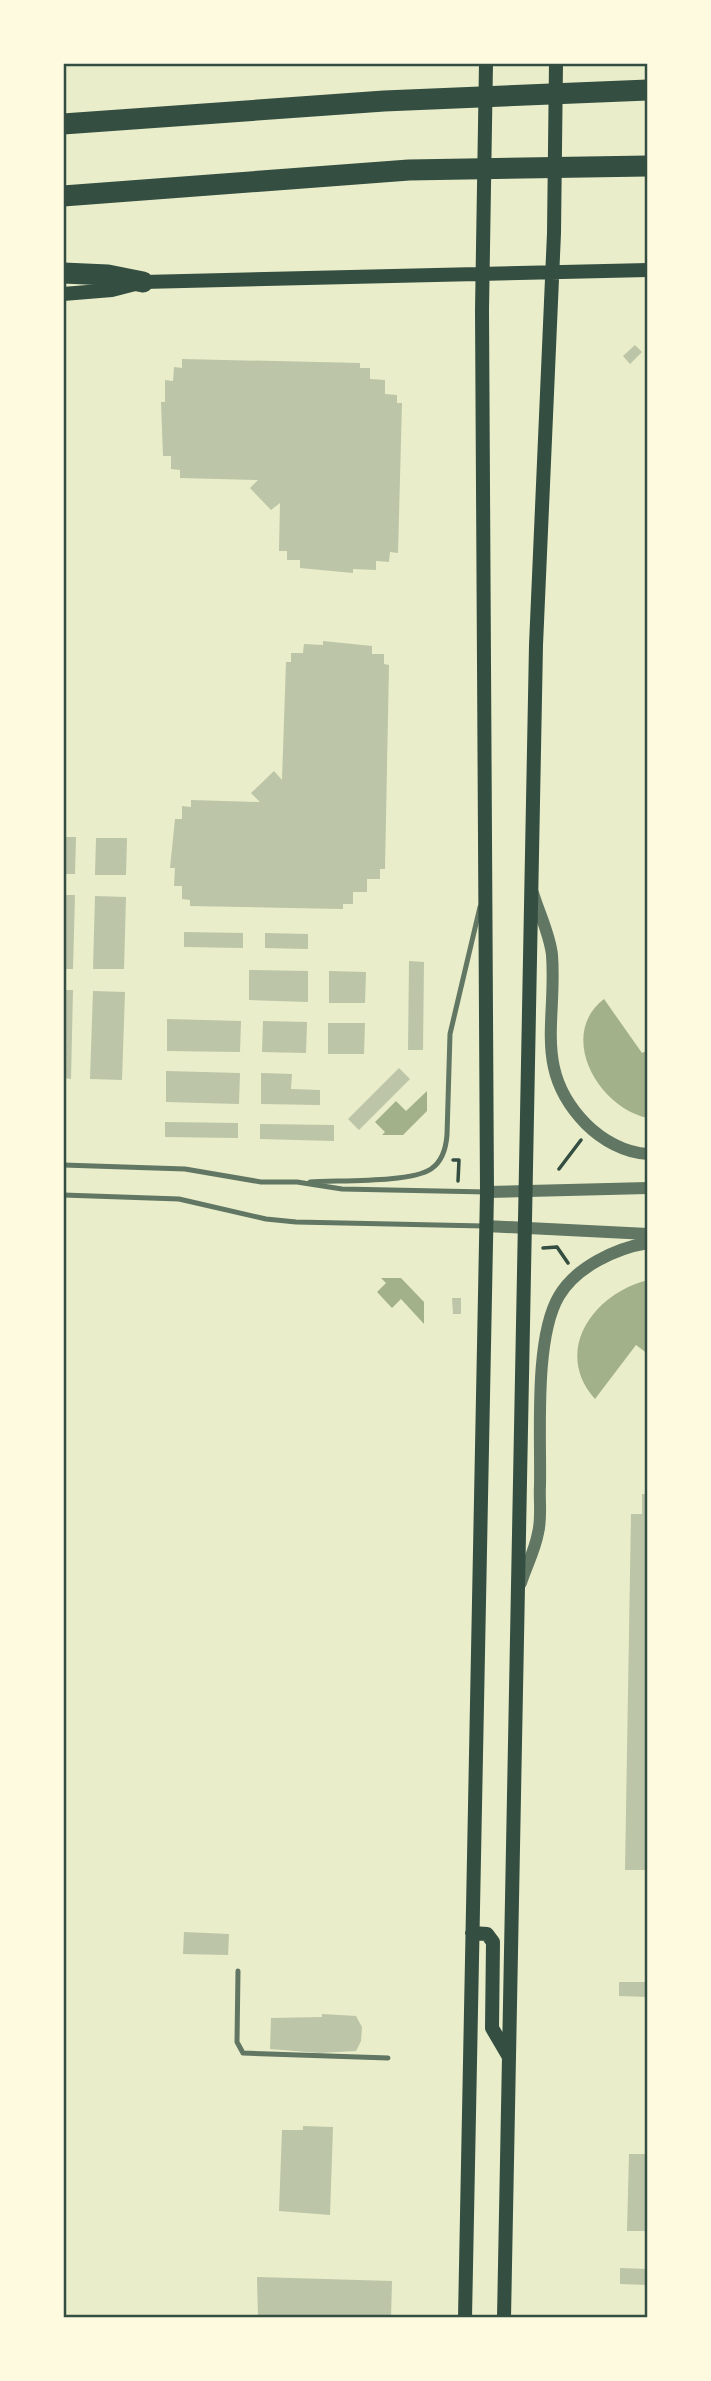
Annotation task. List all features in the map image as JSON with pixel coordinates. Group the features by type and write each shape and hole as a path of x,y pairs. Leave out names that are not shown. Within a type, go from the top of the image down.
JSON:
{"highway":[{"path":"63,124 384,101 648,90"},
{"path":"63,196 409,170 648,166"},
{"path":"63,273 108,275 143,282"}],"main road":[{"path":"465,2318 487,1192 482,274 486,63"},
{"path":"504,2318 536,645 554,233 556,63"},
{"path":"63,294 112,290 143,282 648,270"},
{"path":"472,1933 487,1934 493,1942 492,2028 510,2058"}],"street":[{"path":"532,887 552,954 551,1060 563,1096 574,1112 601,1137 619,1147 648,1154"},
{"path":"487,1192 647,1188"},
{"path":"486,1226 648,1234"},
{"path":"519,1587 539,1532 542,1378 546,1332 552,1312 568,1284 590,1267 616,1251 648,1243"}],"lane":[{"path":"63,1165 184,1168 261,1182 402,1177 432,1169 445,1150 450,1034 484,891"},
{"path":"297,1182 342,1189 487,1192"},
{"path":"63,1195 179,1199 267,1219 296,1222 486,1226"},
{"path":"238,1971 237,2042 243,2053 388,2059"}],"path":[{"path":"559,1169 585,1135"},
{"path":"450,1160 459,1160 457,1183"},
{"path":"557,1247 573,1270"}],"shaded area":[{"path":"604,999 642,1053 648,1050 648,1118 613,1100 590,1068 584,1050 584,1031 590,1014"},
{"path":"427,1091 427,1111 403,1135 382,1135 385,1132 375,1122 396,1101 406,1111"},
{"path":"381,1278 401,1278 424,1302 424,1324 401,1299 392,1308 377,1292 386,1283"},
{"path":"648,1280 648,1354 636,1345 595,1399 583,1381 578,1362 579,1344 585,1326 611,1297"}],"building":[{"path":"635,345 642,352 630,364 623,356"},
{"path":"182,359 360,363 360,368 370,368 370,379 385,380 385,394 397,395 397,403 402,403 398,553 390,552 389,562 376,561 376,570 353,569 353,573 300,568 300,560 287,560 287,551 279,551 280,503 271,510 250,488 258,480 180,478 180,470 171,469 171,456 163,456 161,402 165,402 165,380 173,381 174,367 182,368"},
{"path":"323,641 372,646 372,654 384,654 384,664 389,665 385,869 380,869 380,879 367,879 367,892 353,892 353,904 343,904 343,909 190,906 190,900 182,899 182,886 174,886 175,868 170,868 175,819 182,819 182,806 191,807 191,800 260,802 251,793 274,771 282,780 286,662 291,662 291,653 303,653 304,644 323,645"},
{"path":"63,837 76,837 75,874 63,874"},
{"path":"96,838 127,838 126,875 95,875"},
{"path":"63,895 75,895 73,969 63,969"},
{"path":"95,896 126,897 124,969 93,969"},
{"path":"184,932 243,933 243,948 184,947"},
{"path":"265,933 308,934 308,949 265,948"},
{"path":"409,961 424,962 423,1050 408,1050"},
{"path":"249,970 308,971 308,1002 249,1000"},
{"path":"329,971 366,972 365,1003 329,1003"},
{"path":"63,990 73,990 71,1079 63,1078"},
{"path":"93,991 125,992 122,1080 90,1079"},
{"path":"167,1019 241,1021 240,1052 167,1051"},
{"path":"263,1021 307,1022 306,1053 262,1052"},
{"path":"328,1023 365,1023 364,1054 328,1054"},
{"path":"399,1068 410,1079 359,1130 348,1119"},
{"path":"166,1071 240,1073 239,1104 166,1102"},
{"path":"261,1073 292,1074 291,1089 320,1090 320,1105 261,1104"},
{"path":"165,1122 238,1123 238,1138 165,1137"},
{"path":"260,1124 334,1125 334,1141 260,1139"},
{"path":"452,1298 461,1298 461,1314 453,1314"},
{"path":"642,1494 648,1494 648,1875 645,1875 645,1870 625,1870 631,1514 642,1514"},
{"path":"184,1932 229,1934 228,1955 183,1954"},
{"path":"619,1982 648,1982 648,1997 619,1996"},
{"path":"322,2014 356,2016 362,2027 361,2041 356,2051 319,2053 270,2049 271,2018 322,2017"},
{"path":"303,2126 333,2127 330,2215 279,2211 282,2130 303,2130"},
{"path":"629,2154 648,2154 648,2241 645,2241 645,2231 627,2231"},
{"path":"620,2268 648,2269 648,2285 620,2284"},
{"path":"257,2277 392,2281 391,2318 258,2318"}]}
